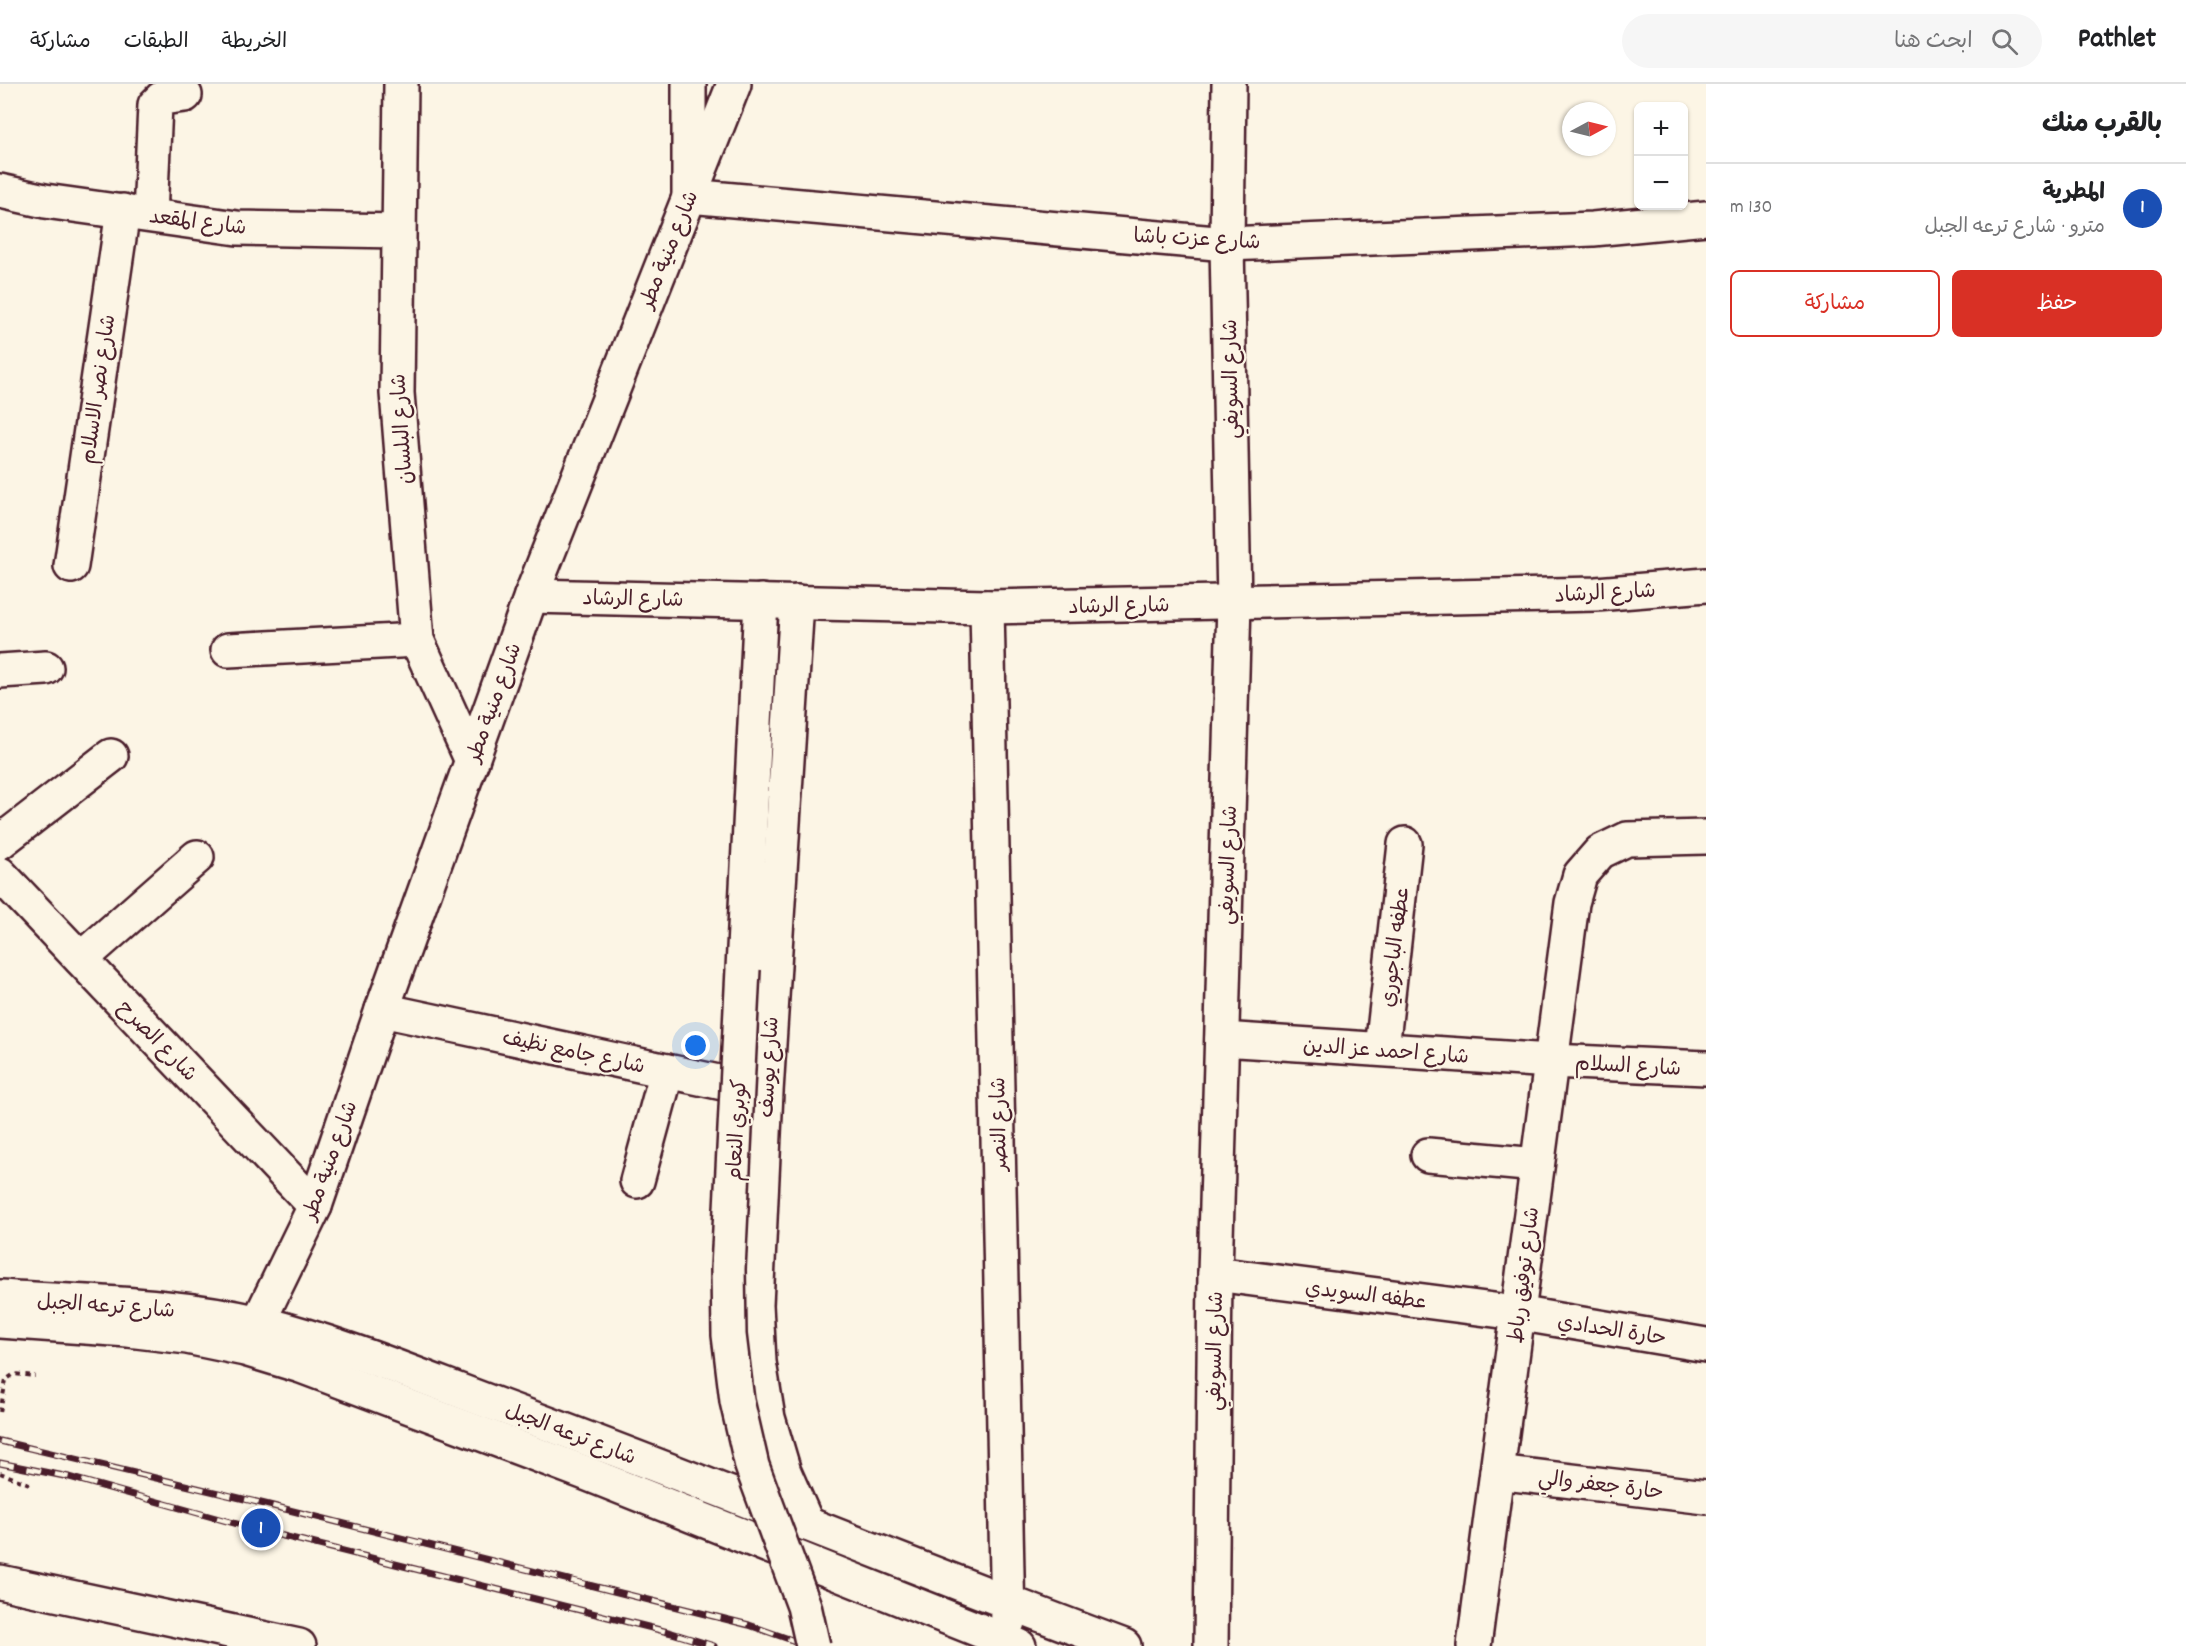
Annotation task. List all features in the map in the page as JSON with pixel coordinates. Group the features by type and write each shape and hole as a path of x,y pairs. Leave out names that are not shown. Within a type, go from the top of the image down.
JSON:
{"street":[{"name":"شارع البلسان","path":"401,84 397,393 417,640 472,761"},
{"path":"689,84 689,196"},
{"name":"شارع منية مطر","path":"258,1323 315,1206 382,1010 531,596 734,84"},
{"name":"شارع السويفي","path":"1211,1646 1215,1274 1234,603 1227,244 1229,84"},
{"name":"شارع نصر الاسلام","path":"71,566 155,105 162,98 185,95"},
{"name":"شارع المقعد","path":"0,191 37,200 237,228 398,231"},
{"name":"شارع عزت باشا","path":"689,196 1227,244 1593,228 1706,218"},
{"name":"شارع الرشاد","path":"531,596 987,607 1596,594 1706,585"},
{"name":"كوبري النعام","path":"761,602 728,1269 729,1335 737,1401 752,1466 804,1606 813,1646"},
{"name":"شارع يوسف","path":"797,602 766,1092 756,1305 759,1362 768,1418 784,1472 807,1524"},
{"name":"شارع النصر","path":"987,607 1008,1603 1014,1644"},
{"path":"228,650 417,640"},
{"path":"0,671 46,668"},
{"path":"0,842 111,756"},
{"name":"شارع توفيق رباط","path":"1474,1646 1572,903 1580,874 1600,852 1626,839 1706,837"},
{"name":"عطفه الباجوري","path":"1382,1049 1406,844"},
{"path":"81,959 197,857"},
{"name":"شارع الصرح","path":"0,874 315,1206"},
{"name":"شارع جامع نظيف","path":"382,1010 766,1092"},
{"name":"شارع احمد عز الدين","path":"1222,1039 1551,1061"},
{"name":"شارع السلام","path":"1551,1061 1706,1068"},
{"path":"637,1181 667,1071"},
{"path":"1428,1155 1537,1166"},
{"name":"عطفه السويدي","path":"1215,1274 1518,1313"},
{"name":"شارع ترعه الجبل","path":"0,1297 197,1312 258,1323 314,1338 587,1438 1008,1603 1124,1646"},
{"name":"حارة الحدادي","path":"1518,1313 1706,1345"},
{"name":"شارع ترعه الجبل","path":"0,1321 128,1330 187,1337 245,1349 301,1366 583,1472 1014,1644"},
{"name":"حارة جعفر والي","path":"1497,1472 1706,1497"},
{"path":"0,1582 299,1646"}],"path":[{"path":"0,1412 6,1380 14,1374 35,1376"},
{"path":"0,1473 32,1485"}],"railway":[{"path":"0,1441 265,1504 749,1625 809,1646"},
{"path":"0,1463 69,1477 259,1530 672,1633 714,1646"}],"place":[{"name":"المطرية","path":"261,1528"}]}
